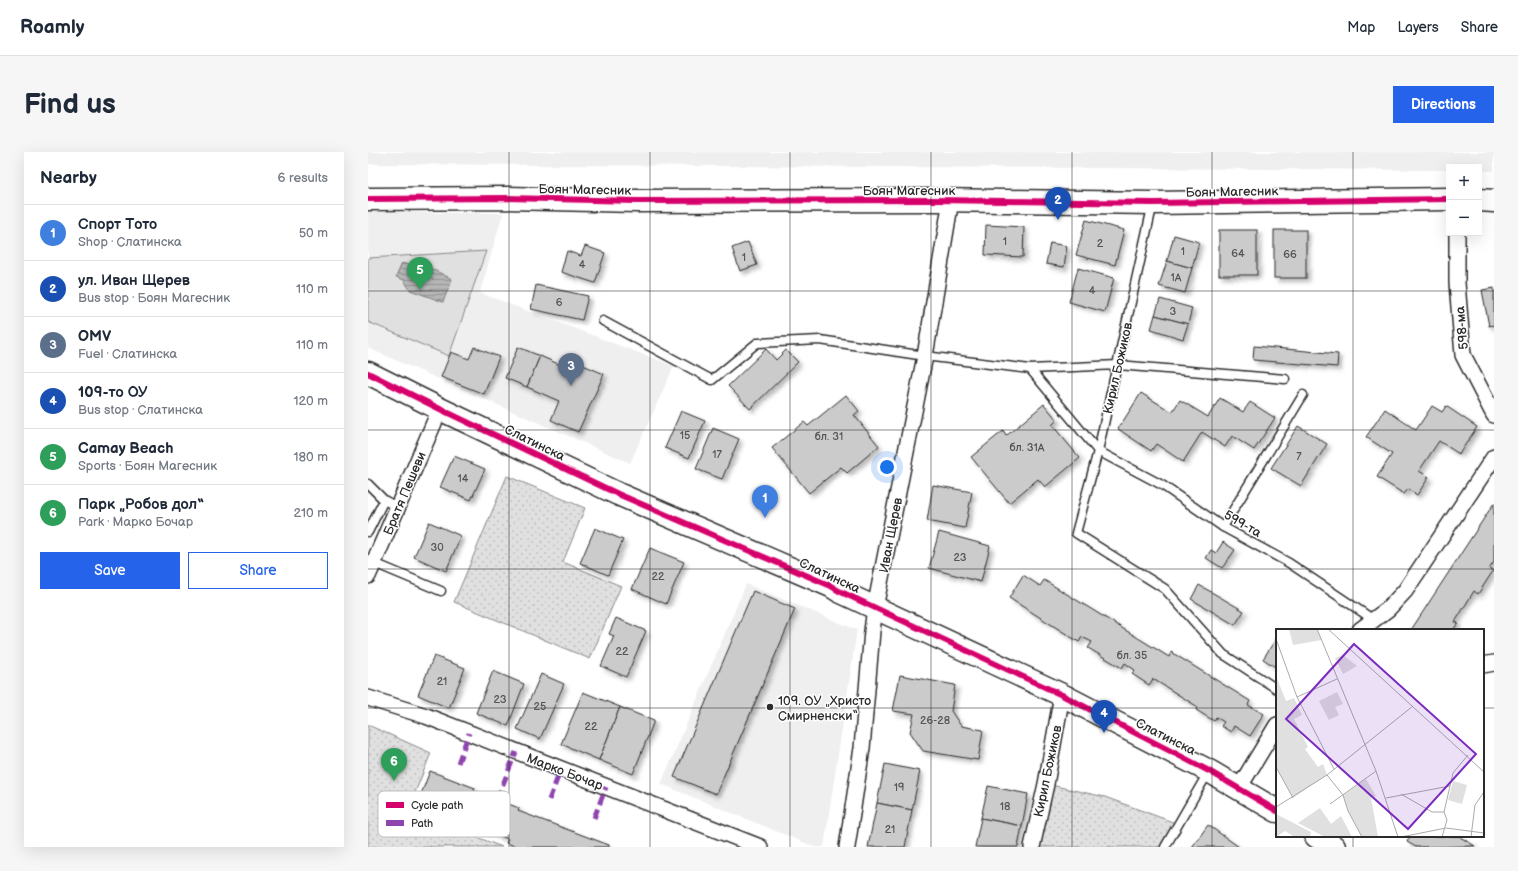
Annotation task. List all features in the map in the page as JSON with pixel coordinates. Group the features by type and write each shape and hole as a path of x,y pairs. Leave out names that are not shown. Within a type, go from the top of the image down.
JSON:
{"street":[{"name":"Боян Магесник","path":"368,199 507,198 637,201 951,200 1154,202 1446,199"},
{"name":"Иван Щерев","path":"847,847 862,748 875,608 925,356 951,200"},
{"path":"1482,200 1494,201"},
{"name":"598-ма","path":"1457,236 1457,283 1463,355 1494,415"},
{"name":"Слатинска","path":"368,373 618,494 831,586 839,592 1062,695 1209,771 1276,810"},
{"name":"Братя Пешеви","path":"371,570 440,409"},
{"path":"1361,629 1388,609 1405,591 1494,457"},
{"path":"1484,665 1494,663"},
{"name":"Кирил Божиков","path":"1032,847 1046,784 1062,695"},
{"name":"Марко Бочар","path":"368,698 426,716 760,847"},
{"path":"1239,788 1276,727"},
{"path":"1318,837 1334,847"}],"lane":[{"name":"Кирил Божиков","path":"1154,202 1098,451 1076,533 1165,589 1223,654 1276,689"},
{"path":"603,321 712,380 757,343 820,340 925,356 1030,369 1118,365 1285,379"},
{"path":"1030,369 1098,451"},
{"path":"1224,527 1303,395"},
{"name":"599-та","path":"1098,451 1162,485 1224,527 1289,563 1374,620"},
{"path":"368,484 384,500 397,507"},
{"path":"368,532 384,500"},
{"path":"371,570 441,591"},
{"path":"1165,847 1209,771"}],"shaded area":[{"path":"368,152 1494,152 1494,171 1482,171 1482,164 1446,164 1446,170 368,164"},
{"path":"368,212 503,213 480,293 674,366 630,463 368,348"},
{"path":"486,251 449,356 368,322 368,258"},
{"path":"402,263 409,265 420,263 452,279 443,302 410,290 404,280 396,277"},
{"path":"507,476 585,508 563,562 621,586 590,659 454,602"},
{"name":"109. ОУ „Христо Смирненски“","path":"746,584 857,630 824,847 815,847 661,784"},
{"path":"368,725 431,753 416,791 378,791 378,837 477,837 502,847 368,847"},
{"path":"1046,784 1105,797 1178,824 1165,847 1032,847"}],"building":[{"path":"1086,220 1124,230 1115,265 1076,255"},
{"path":"986,225 1024,227 1023,257 985,255"},
{"path":"1219,230 1257,230 1257,275 1219,275"},
{"path":"1274,230 1306,230 1306,278 1274,278"},
{"path":"1174,235 1199,242 1192,268 1167,261"},
{"path":"748,242 757,265 740,271 732,248"},
{"path":"1050,243 1067,246 1064,267 1046,264"},
{"path":"585,246 605,253 595,283 561,272 567,251 581,256"},
{"path":"1167,261 1192,268 1185,293 1159,286"},
{"path":"1078,268 1114,278 1105,312 1069,302"},
{"path":"536,285 588,296 582,320 531,309"},
{"path":"1494,288 1494,325 1489,326 1482,290"},
{"path":"1160,299 1192,308 1188,324 1155,315"},
{"path":"1155,315 1188,324 1183,339 1151,329"},
{"path":"1254,346 1338,354 1337,367 1253,360"},
{"path":"474,347 499,357 484,394 441,377 451,352 469,359"},
{"path":"518,347 540,356 527,387 505,378"},
{"path":"766,349 776,360 786,350 798,362 750,409 728,386"},
{"path":"540,356 572,370 576,362 604,374 578,432 551,420 559,401 527,387"},
{"path":"1141,393 1172,412 1180,400 1208,417 1220,398 1243,412 1250,402 1275,418 1254,450 1232,436 1225,447 1202,432 1183,462 1156,444 1151,451 1118,429"},
{"path":"846,395 859,411 854,415 879,446 847,473 841,467 809,493 772,448 804,422 808,426"},
{"path":"1044,404 1057,420 1052,425 1080,458 1045,487 1038,479 1009,503 971,457 1003,431 1006,436"},
{"path":"1432,406 1442,412 1446,406 1477,427 1459,454 1439,441 1419,471 1429,477 1417,495 1408,489 1404,494 1377,477 1392,454 1366,437 1385,409 1416,430"},
{"path":"681,411 705,421 689,458 665,448"},
{"path":"1298,426 1327,444 1301,486 1271,468"},
{"path":"713,428 739,439 722,479 696,469"},
{"path":"454,456 485,469 471,500 440,487"},
{"path":"933,485 972,492 965,528 927,521"},
{"path":"1494,503 1494,562 1489,569 1493,571 1478,594 1474,591 1455,622 1458,623 1454,629 1412,629"},
{"path":"429,522 461,536 446,571 414,557"},
{"path":"595,528 623,540 608,575 580,563"},
{"path":"939,532 990,546 981,582 929,568"},
{"path":"1223,542 1235,550 1222,568 1206,558 1211,550 1216,553"},
{"path":"650,548 684,562 666,604 632,589"},
{"path":"1023,575 1040,586 1044,580 1169,657 1171,652 1250,701 1248,705 1264,714 1250,736 1234,726 1231,732 1221,726 1224,722 1216,717 1214,721 1196,710 1198,707 1153,679 1149,685 1132,674 1135,670 1125,663 1122,668 1088,648 1092,642 1082,637 1079,642 1009,598"},
{"path":"1199,585 1244,611 1235,625 1191,599"},
{"path":"753,591 795,609 716,794 674,777"},
{"path":"616,618 646,631 626,677 601,666 614,636 609,634"},
{"path":"1276,639 1276,667 1263,659"},
{"path":"434,656 465,668 449,708 418,695"},
{"path":"493,671 524,684 508,726 476,713"},
{"path":"541,674 564,684 540,739 517,729"},
{"path":"900,675 955,685 951,711 961,726 983,730 978,760 923,751 910,732 914,714 893,711"},
{"path":"583,692 620,707 599,760 561,744"},
{"path":"620,707 654,721 633,774 599,760"},
{"path":"885,764 920,771 912,810 877,803"},
{"path":"430,771 475,788 474,791 422,791"},
{"path":"988,786 1028,794 1022,826 981,818"},
{"path":"877,803 912,810 905,847 868,847"},
{"path":"510,805 519,808 518,811 609,845 609,847 518,847 506,843 508,839 503,837 510,837"},
{"path":"981,818 1022,826 1018,847 975,847"},
{"path":"1208,825 1239,847 1192,847"},
{"path":"1410,837 1460,837 1475,846 1416,847 1407,842"}],"marked path":[{"path":"458,763 469,733"},
{"path":"500,791 516,752"},
{"path":"549,800 561,769"},
{"path":"594,818 606,787"}],"cycle path":[{"path":"368,199 507,198 637,201 934,200 1153,203 1446,199"},
{"path":"368,373 618,494 831,586 1062,695 1209,771 1276,810"}],"place":[{"name":"ул. Иван Щерев","path":"1058,220"},
{"name":"Camay Beach","path":"420,290"},
{"name":"OMV","path":"571,386"},
{"name":"Спорт Тото","path":"765,518"},
{"name":"109. ОУ „Христо Смирненски“","path":"770,707"},
{"name":"109-то ОУ","path":"1104,733"},
{"name":"Парк „Робов дол“","path":"394,781"}]}
